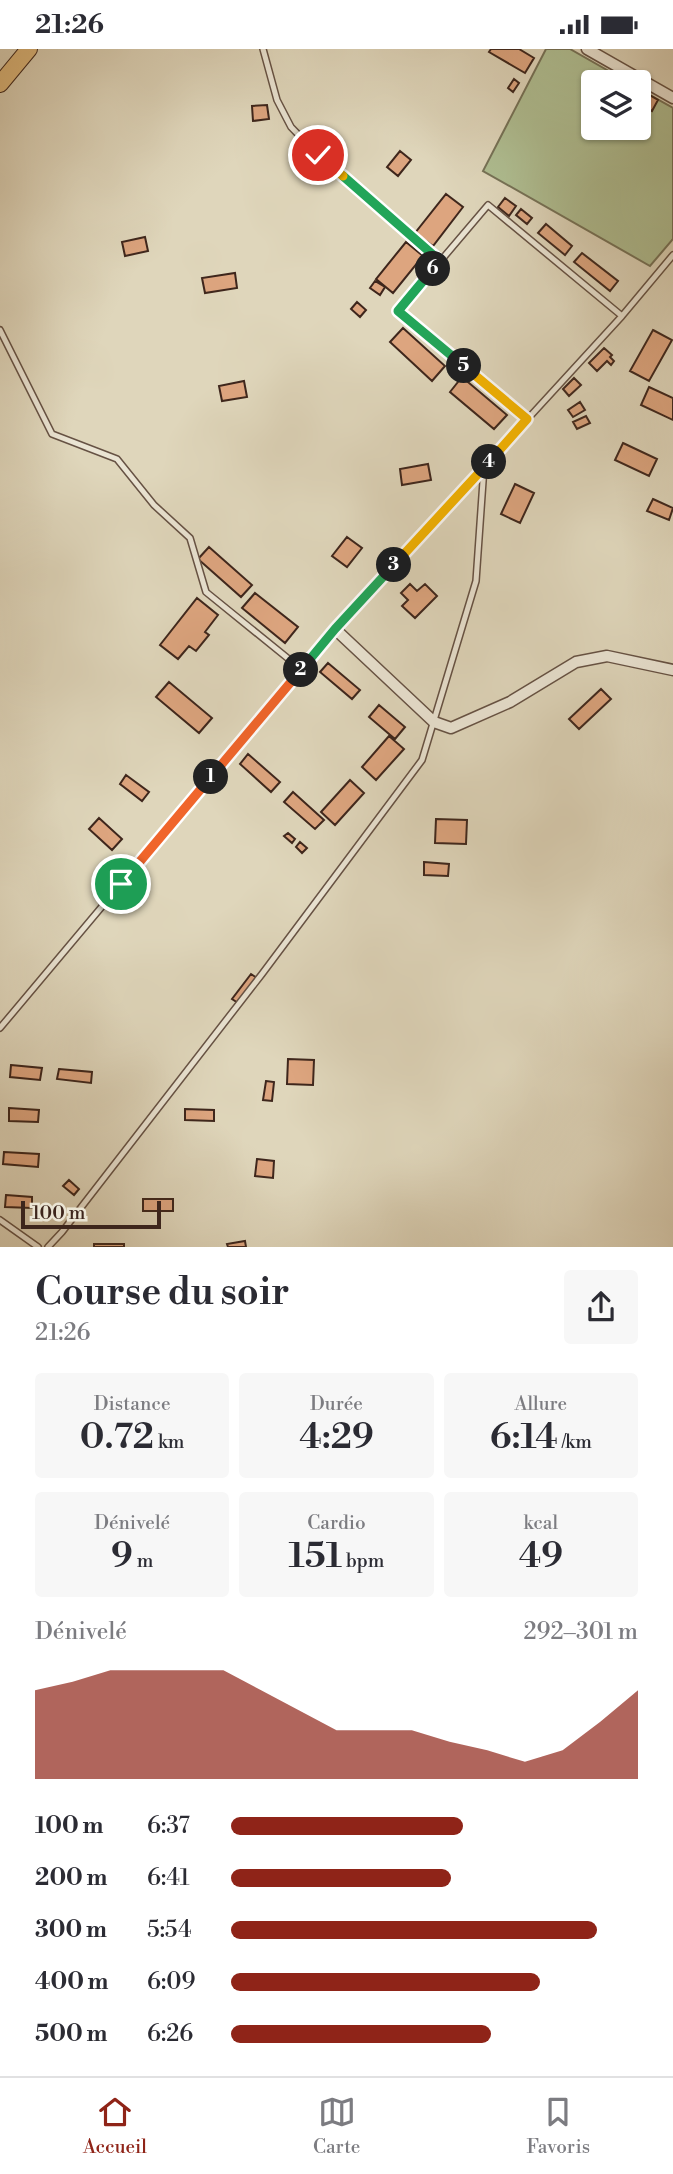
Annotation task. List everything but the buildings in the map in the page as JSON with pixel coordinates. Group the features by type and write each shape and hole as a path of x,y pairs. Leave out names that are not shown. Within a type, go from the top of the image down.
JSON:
{"main road":[{"path":"0,84 29,49"}],"street":[{"path":"587,49 673,98"},
{"path":"335,629 434,722 450,728 510,702 576,662 607,656 673,670"}],"lane":[{"path":"263,49 277,100 290,127 318,155 440,261"},
{"path":"527,419 398,311 488,205 622,316"},
{"path":"0,1028 335,629 622,316 673,255"},
{"path":"0,330 52,434 117,459 154,505 190,538 206,592 301,669"},
{"path":"48,1247 262,974 422,760 476,581 484,467"},
{"path":"0,1220 38,1247"}],"green space":[{"path":"546,49 570,49 607,70 581,70 581,140 651,140 651,96 673,108 673,239 650,266 483,171"}],"route":[{"path":"121,884 335,629 527,419 398,311 440,261 318,155"}]}
